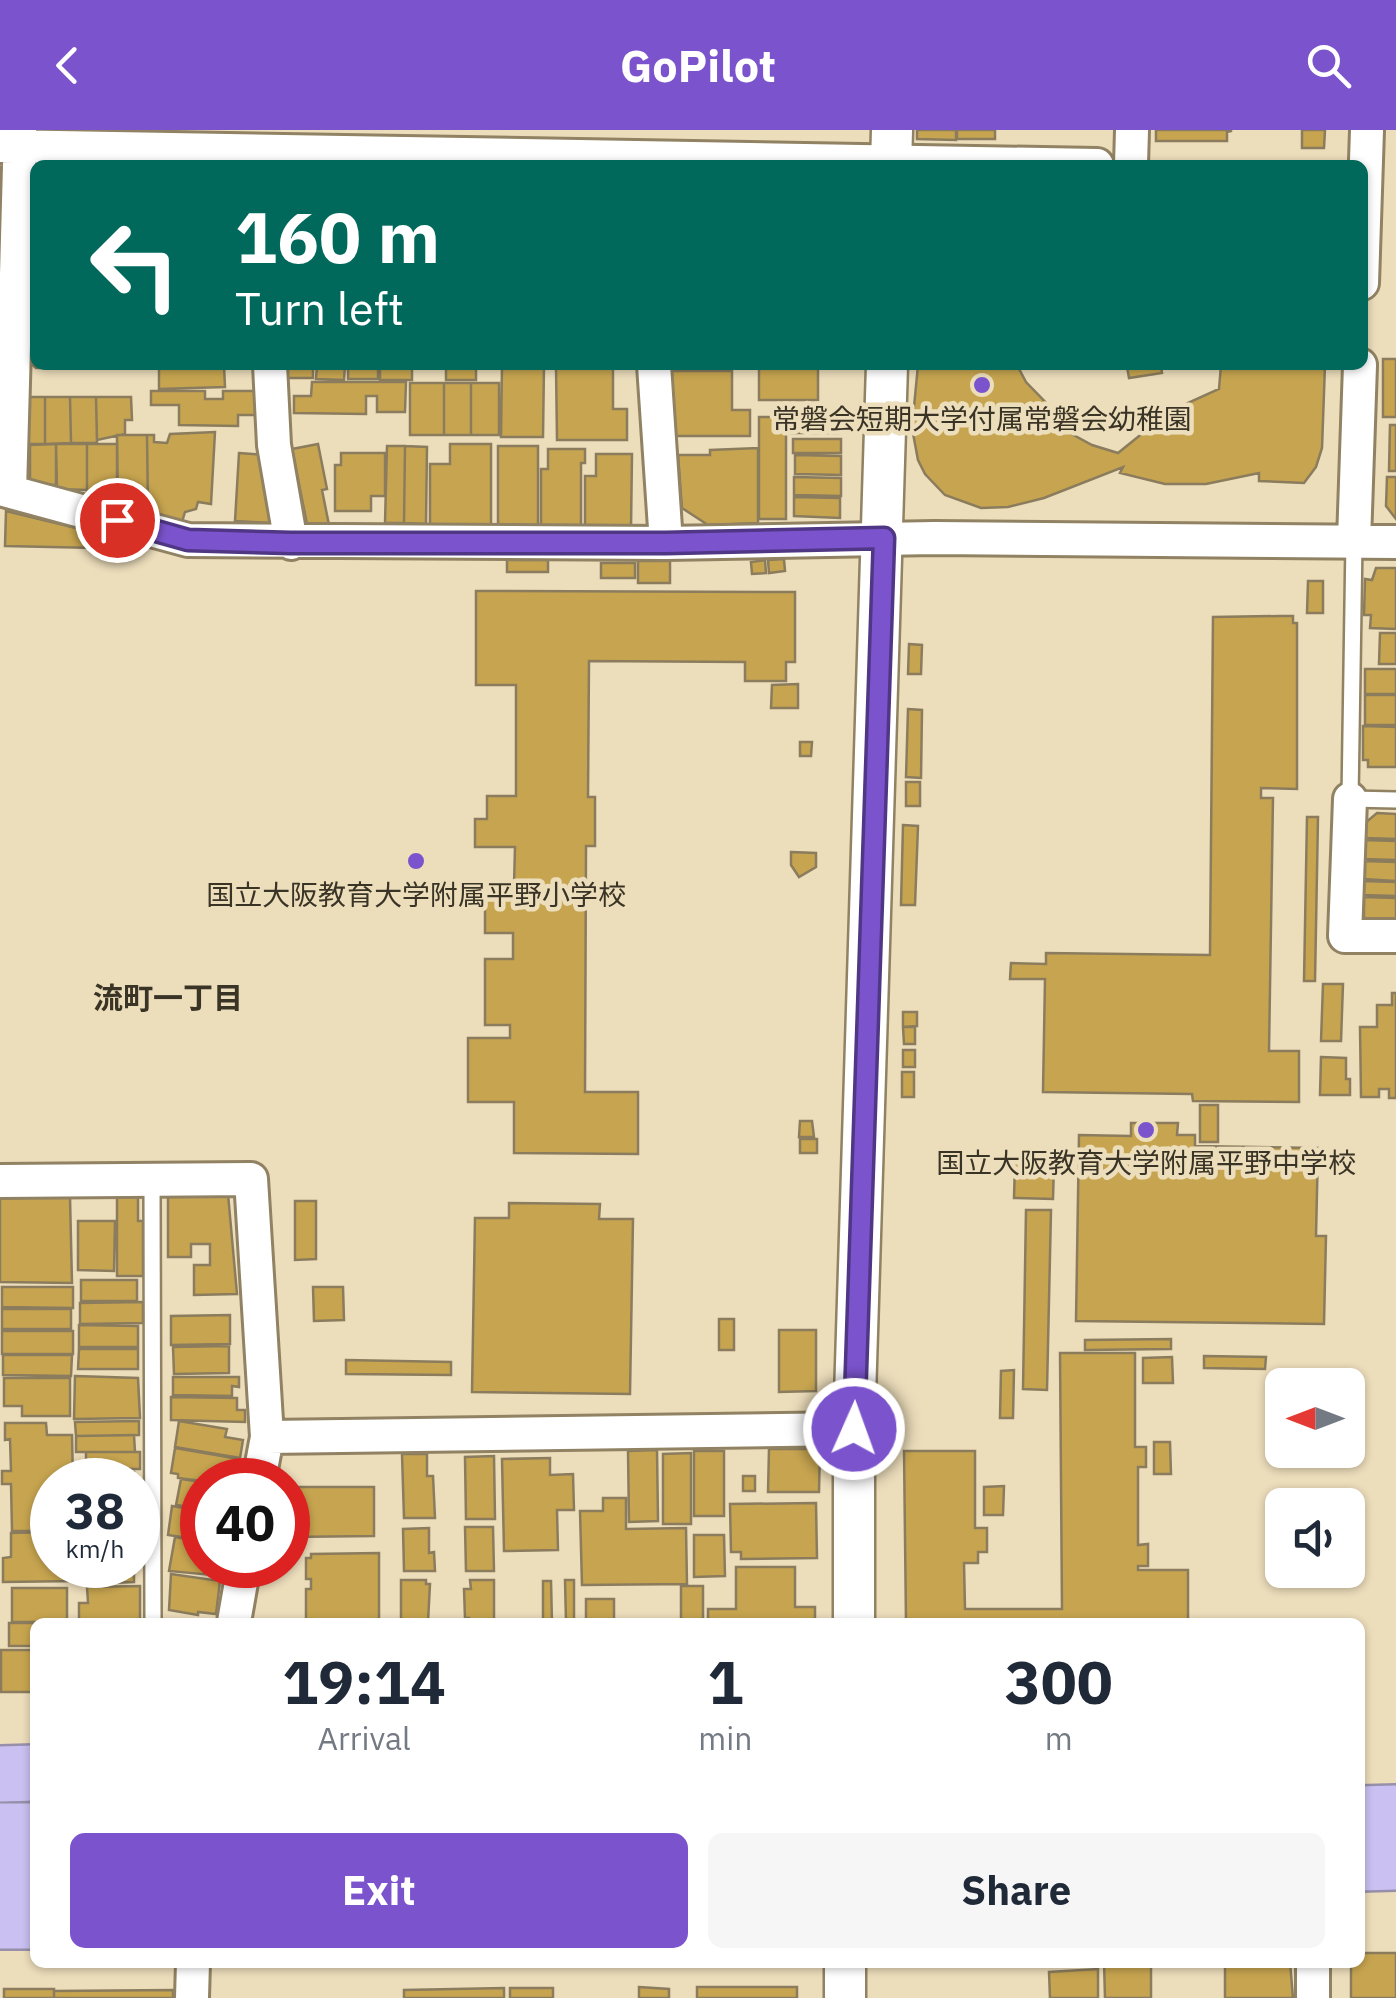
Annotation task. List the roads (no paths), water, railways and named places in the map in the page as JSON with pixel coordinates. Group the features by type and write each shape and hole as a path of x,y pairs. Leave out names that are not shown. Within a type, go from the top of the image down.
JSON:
{"highway":[{"path":"0,1774 30,1773"},
{"path":"1365,1814 1396,1813"},
{"path":"0,1831 30,1831"},
{"path":"1365,1862 1396,1862"},
{"path":"0,1876 30,1876"},
{"path":"0,1921 30,1921"}],"street":[{"path":"1130,160 1132,130"},
{"path":"1367,130 1375,172 1368,231"},
{"path":"1018,160 891,152 651,150 524,160 453,142 248,149 13,141 5,490 188,540 666,543 884,538 1396,542"},
{"path":"270,370 274,445 291,543"},
{"path":"654,370 666,543"},
{"path":"854,1618 854,1429 887,370"},
{"path":"1354,540 1360,370"},
{"path":"1350,798 1345,936 1396,936"},
{"path":"0,1181 251,1179 266,1437 263,1458"},
{"path":"266,1437 854,1429"},
{"path":"235,1618 240,1588"},
{"path":"192,1968 192,1998"},
{"path":"845,1998 846,1968"},
{"path":"1313,1968 1313,1998"}],"lane":[{"path":"1354,540 1350,798 1396,800"},
{"path":"152,1180 153,1618"}],"place":[{"name":"常磐会短期大学付属常磐会幼稚園","path":"982,385"},
{"name":"国立大阪教育大学附属平野小学校","path":"416,861"},
{"name":"国立大阪教育大学附属平野中学校","path":"1146,1130"}],"district":[{"name":"流町一丁目","path":"168,997"}]}
